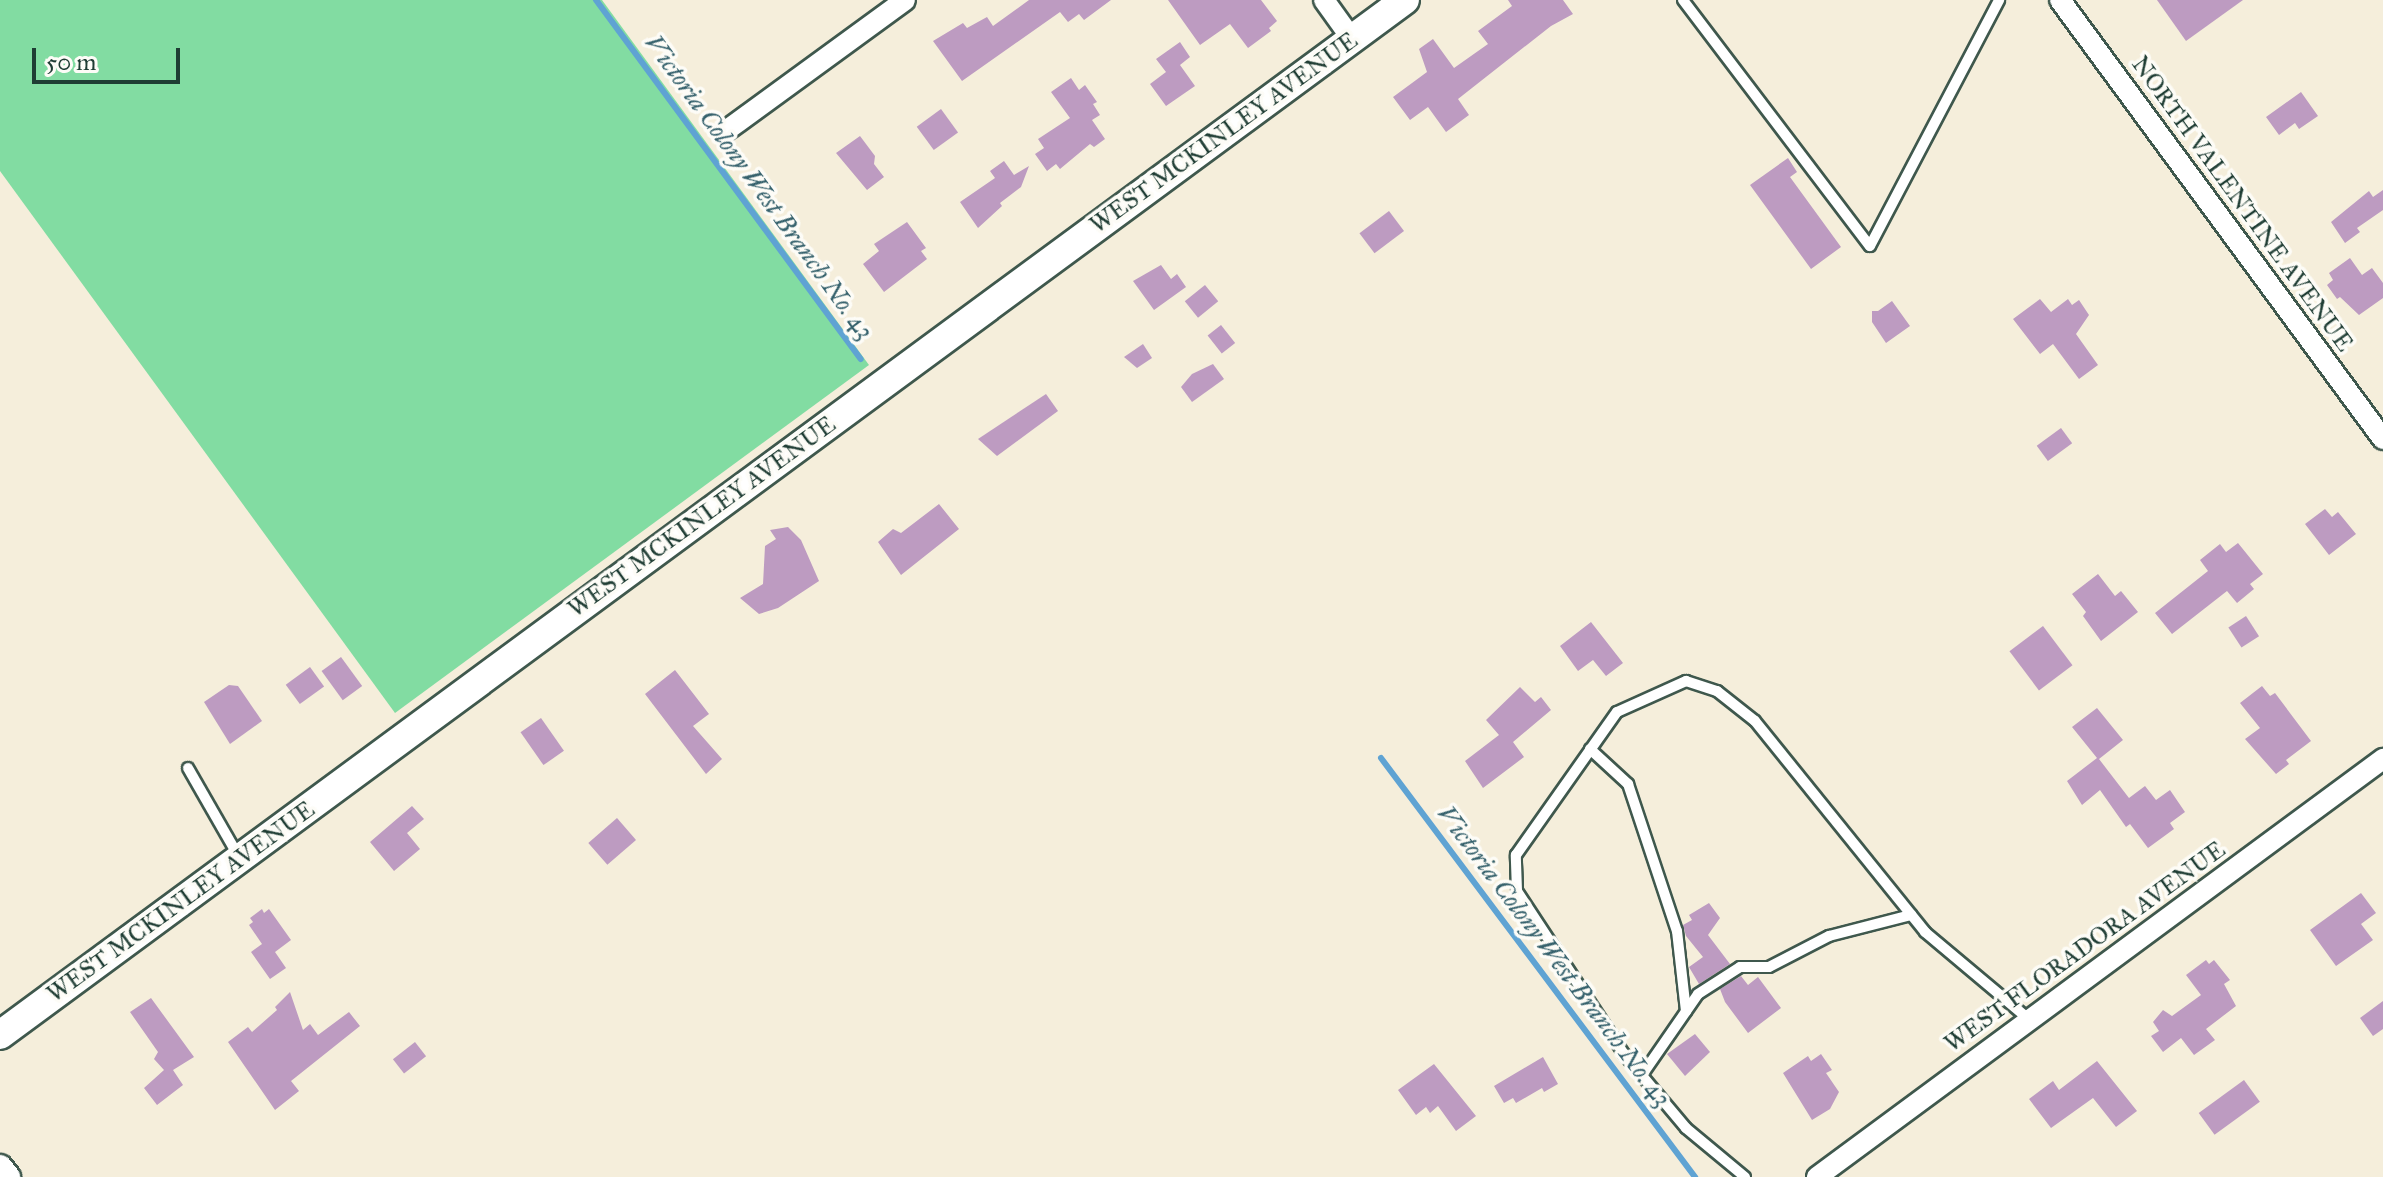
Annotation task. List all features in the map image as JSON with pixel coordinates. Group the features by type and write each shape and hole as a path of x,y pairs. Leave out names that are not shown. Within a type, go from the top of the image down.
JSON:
{"main road":[{"name":"WEST MCKINLEY AVENUE","path":"0,1035 1405,0"}],"street":[{"path":"727,130 905,0"},
{"path":"1324,0 1352,39"},
{"name":"NORTH VALENTINE AVENUE","path":"2060,0 2383,439"},
{"name":"WEST FLORADORA AVENUE","path":"1817,1177 2383,759"},
{"path":"0,1167 8,1177"}],"lane":[{"path":"1683,0 1870,246 1999,0"},
{"path":"1745,1177 1686,1128 1624,1054 1517,891 1516,855 1617,712 1686,681 1717,691 1755,721 1925,932 2030,1020"},
{"path":"1590,749 1628,784 1677,931 1686,1011"},
{"path":"188,768 239,859"},
{"path":"1642,1075 1698,994 1740,967 1769,967 1829,936 1911,915"}],"green space":[{"path":"0,0 602,0 869,365 395,713 0,171"}],"building":[{"path":"1029,0 1111,0 1084,20 1079,14 1068,22 1060,12 962,81 933,41 963,23 967,28 987,17 993,26"},
{"path":"1168,0 1261,0 1277,21 1269,28 1271,31 1248,48 1230,24 1200,45"},
{"path":"1508,0 1563,0 1573,14 1551,26 1458,99 1469,115 1446,132 1428,107 1410,120 1393,97 1427,72 1419,49 1433,39 1454,68 1488,44 1478,31 1512,6"},
{"path":"2157,0 2243,0 2186,41"},
{"path":"1180,42 1190,57 1180,65 1195,86 1166,106 1150,84 1166,72 1156,59"},
{"path":"1071,78 1079,90 1085,85 1097,102 1093,104 1100,115 1092,120 1105,139 1094,147 1090,144 1060,169 1056,164 1047,171 1035,154 1044,148 1038,139 1070,118 1051,92"},
{"path":"2301,92 2318,116 2299,129 2295,123 2279,135 2266,117"},
{"path":"941,109 958,132 934,150 917,127"},
{"path":"860,136 875,156 874,164 884,177 867,190 836,153"},
{"path":"1788,158 1797,172 1790,177 1841,247 1811,269 1750,185"},
{"path":"1004,161 1014,175 1029,166 1021,187 1000,203 1002,206 978,228 960,202 995,178 990,171"},
{"path":"2383,190 2383,210 2357,228 2360,232 2345,243 2331,222 2369,191 2373,197"},
{"path":"1389,211 1404,231 1374,253 1359,233"},
{"path":"907,222 926,248 921,251 927,259 884,292 863,264 879,251 874,244"},
{"path":"2350,258 2362,275 2372,268 2383,283 2383,298 2359,315 2340,297 2337,299 2327,285 2333,280 2329,273"},
{"path":"1161,265 1171,279 1177,274 1186,287 1154,310 1133,281"},
{"path":"1205,285 1218,301 1198,318 1185,301"},
{"path":"2040,299 2051,312 2068,299 2072,305 2079,300 2089,315 2076,334 2098,365 2079,379 2053,344 2040,354 2013,319"},
{"path":"1892,301 1910,326 1886,343 1872,322 1872,311 1878,311"},
{"path":"1221,325 1235,343 1222,354 1208,335"},
{"path":"1143,344 1152,358 1137,368 1124,357"},
{"path":"1213,364 1224,379 1192,402 1181,387 1192,374"},
{"path":"1046,394 1058,411 997,456 978,439"},
{"path":"2061,428 2072,443 2048,461 2037,446"},
{"path":"939,504 959,529 901,575 878,542 893,529 901,533"},
{"path":"2325,509 2332,517 2338,512 2356,534 2329,555 2305,524"},
{"path":"788,527 801,540 819,581 778,608 759,614 740,598 763,584 765,546 776,539 770,530"},
{"path":"2238,543 2263,574 2250,584 2254,589 2237,603 2227,591 2172,634 2155,613 2208,571 2200,560 2220,544 2226,552"},
{"path":"2098,574 2115,596 2121,591 2138,612 2101,641 2083,616 2086,612 2072,594"},
{"path":"2246,616 2259,636 2241,648 2228,627"},
{"path":"1591,622 1623,663 1606,676 1593,660 1578,671 1560,646"},
{"path":"2043,626 2072,665 2039,690 2009,651"},
{"path":"341,657 362,686 343,700 322,671"},
{"path":"310,667 324,686 300,704 286,685"},
{"path":"675,670 709,714 693,726 722,759 706,774 645,694"},
{"path":"229,685 238,686 262,721 230,744 204,702"},
{"path":"2262,686 2270,696 2275,693 2311,741 2286,760 2289,764 2276,774 2245,739 2260,728 2240,703"},
{"path":"1520,687 1535,702 1541,697 1551,710 1513,742 1524,757 1483,788 1465,761 1499,735 1486,720"},
{"path":"2097,708 2123,740 2099,759 2129,798 2145,786 2156,800 2170,790 2185,812 2170,823 2174,829 2148,848 2130,824 2126,827 2100,790 2082,805 2067,781 2097,758 2072,727"},
{"path":"541,718 564,751 543,765 521,732"},
{"path":"412,806 424,819 407,833 420,849 394,871 370,842"},
{"path":"617,818 636,840 607,865 588,843"},
{"path":"2361,893 2376,913 2361,924 2373,940 2336,966 2310,930"},
{"path":"1709,903 1720,918 1708,935 1730,964 1699,984 1689,967 1703,957 1686,936 1683,925 1692,920 1689,915"},
{"path":"262,909 264,913 269,909 291,940 275,952 286,968 270,979 251,952 262,944 249,925 253,922 250,918"},
{"path":"2206,960 2209,964 2214,960 2230,980 2224,984 2236,1006 2206,1029 2215,1040 2194,1055 2181,1038 2163,1052 2151,1036 2159,1031 2153,1022 2163,1010 2172,1016 2201,995 2186,975"},
{"path":"1741,976 1748,985 1758,977 1781,1008 1748,1033 1725,1002 1720,989"},
{"path":"290,992 303,1030 310,1024 318,1035 349,1012 360,1026 291,1081 299,1091 275,1110 228,1042 248,1027 252,1032 277,1010 275,1007"},
{"path":"151,998 194,1057 173,1070 183,1085 157,1105 144,1088 164,1070 154,1059 158,1052 130,1012"},
{"path":"2383,1001 2383,1029 2373,1036 2360,1018"},
{"path":"1695,1034 1710,1052 1685,1076 1667,1054"},
{"path":"415,1042 426,1056 404,1073 393,1059"},
{"path":"1821,1054 1832,1070 1826,1073 1839,1092 1830,1109 1812,1120 1783,1073 1808,1056 1811,1061"},
{"path":"1543,1057 1558,1084 1544,1092 1542,1088 1516,1103 1513,1098 1504,1103 1494,1086"},
{"path":"2097,1061 2137,1111 2116,1127 2093,1098 2051,1128 2029,1099 2053,1081 2059,1090"},
{"path":"1434,1064 1476,1116 1456,1131 1438,1106 1430,1113 1426,1107 1416,1115 1398,1090"},
{"path":"2244,1080 2260,1102 2215,1135 2199,1113"}],"waterway":[{"name":"Victoria Colony West Branch No. 43","path":"596,0 861,359"},
{"name":"Victoria Colony West Branch No. 43","path":"1381,758 1695,1177"}]}
